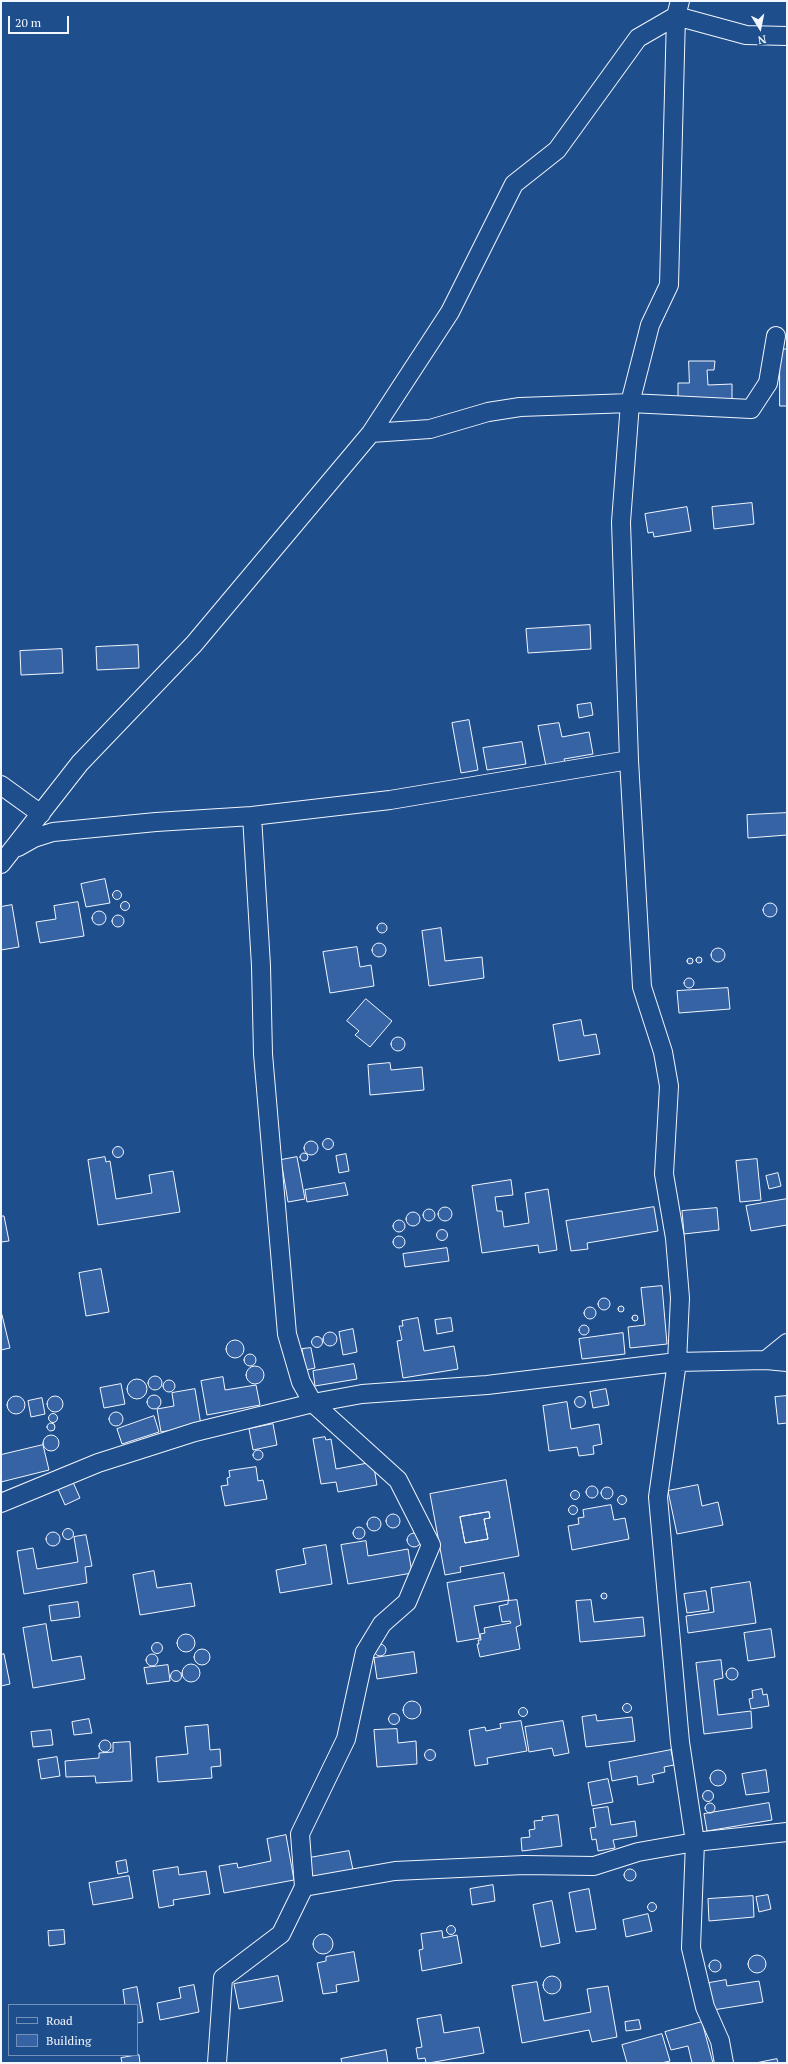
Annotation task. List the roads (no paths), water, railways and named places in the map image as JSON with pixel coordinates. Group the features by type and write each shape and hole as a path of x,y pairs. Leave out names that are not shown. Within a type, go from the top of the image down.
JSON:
{"street":[{"path":"678,8 746,35 787,36"},
{"path":"678,8 669,285 650,325 630,403 621,522 629,760 642,987 663,1052 669,1086 664,1174 675,1238 680,1298 678,1362 658,1497 680,1742 695,1842 691,1948 705,2008 720,2041 724,2063"},
{"path":"1,864 14,850 80,763 194,644 371,434 450,312 514,184 557,150 638,38 678,8"},
{"path":"371,434 430,429 488,412 520,407 630,403 751,409 768,383 776,336"},
{"path":"14,850 34,838 53,832 156,822 252,816 390,800 629,760"},
{"path":"1,785 41,814"},
{"path":"217,2063 223,1978 281,1934 304,1887 300,1834 346,1739 365,1652 382,1624 407,1602 431,1545 398,1480 313,1403 301,1382 287,1334 263,1054 261,966 252,816"},
{"path":"766,1360 787,1344"},
{"path":"1,1503 98,1464 195,1432 313,1403 362,1394 487,1385 678,1362 766,1360 787,1362"},
{"path":"304,1887 395,1871 524,1865 594,1866 638,1852 695,1842 787,1832"}]}
